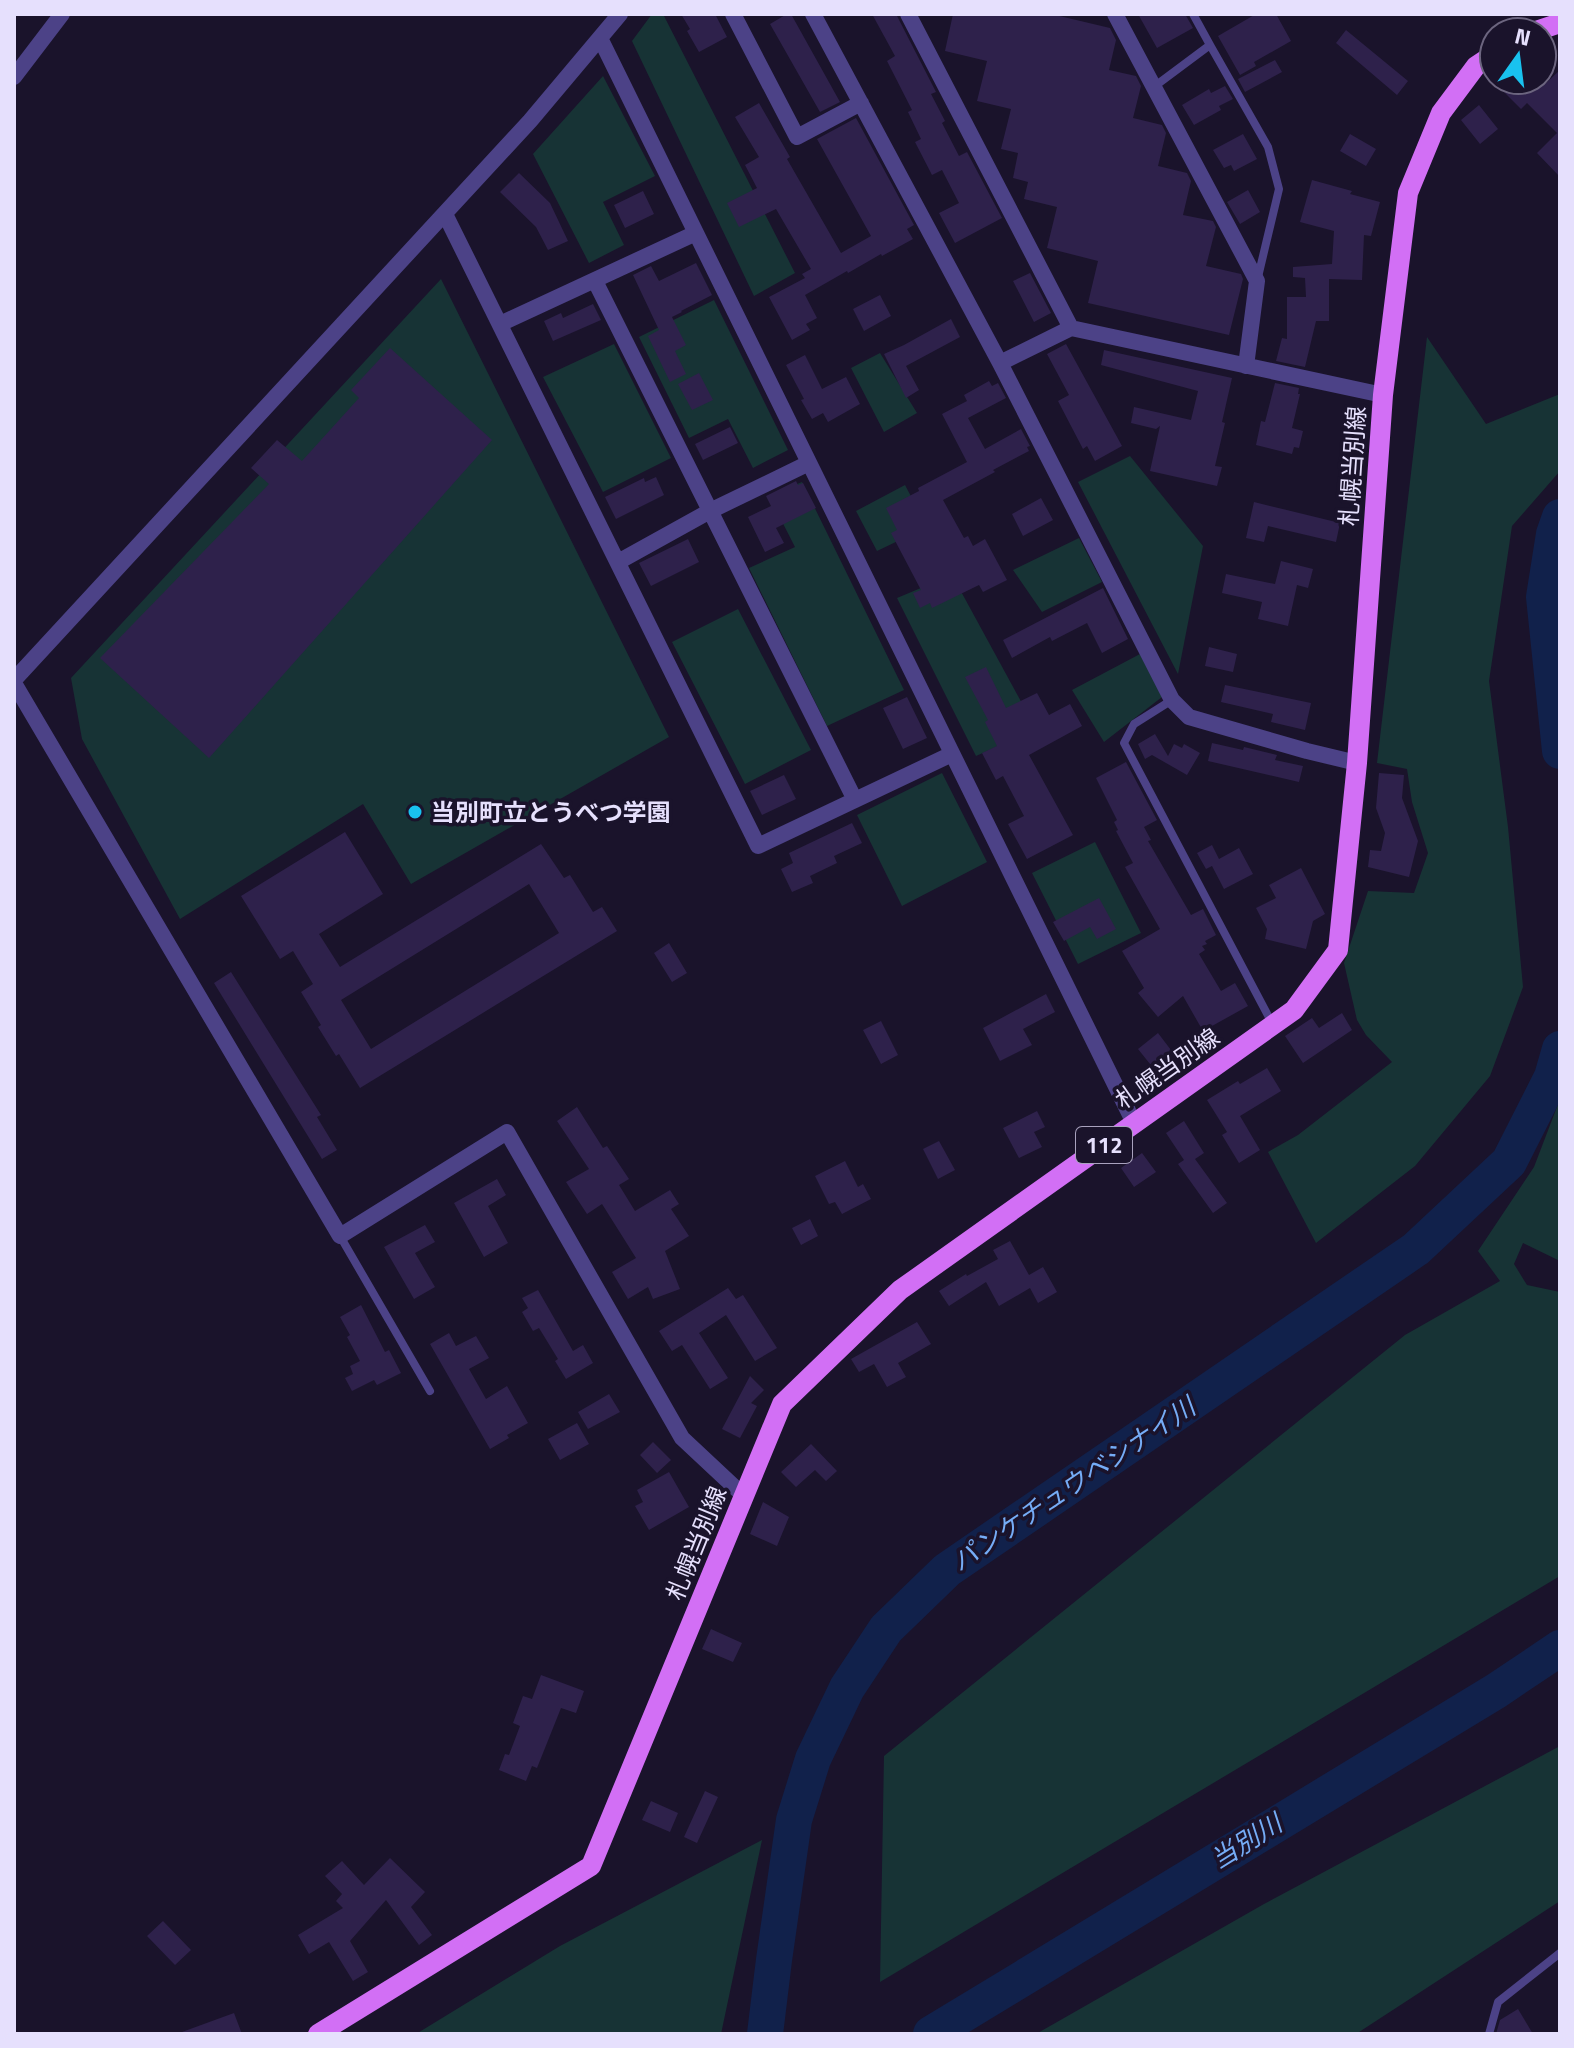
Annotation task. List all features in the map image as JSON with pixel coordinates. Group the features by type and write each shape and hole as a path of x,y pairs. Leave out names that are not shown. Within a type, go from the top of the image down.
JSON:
{"main road":[{"name":"札幌当別線","path":"318,2034 591,1866 782,1404 900,1290 1294,1010 1338,950 1357,763 1383,395 1408,193 1441,113 1478,65"}],"street":[{"path":"14,77 62,14"},
{"path":"620,14 530,121 15,686 340,1236 507,1132 682,1438 744,1496"},
{"path":"733,14 797,137 861,103"},
{"path":"813,14 1000,363 1172,700 1189,717 1357,763"},
{"path":"908,14 1071,328"},
{"path":"1115,14 1257,281 1246,366"},
{"path":"600,38 1134,1123"},
{"path":"445,214 758,846 952,754"},
{"path":"500,324 696,233"},
{"path":"595,281 855,800"},
{"path":"1000,363 1071,328 1383,395"},
{"path":"618,562 710,511 809,463"}],"lane":[{"path":"1193,14 1268,147 1279,189 1257,281"},
{"path":"1155,86 1210,45"},
{"path":"1172,700 1134,724 1124,743 1272,1025"},
{"path":"340,1236 430,1391"},
{"path":"1489,2034 1498,2002 1560,1953"}],"green space":[{"path":"652,14 663,14 795,273 754,296 632,41"},
{"path":"603,76 655,176 603,202 624,245 589,263 533,154"},
{"path":"441,279 669,737 411,884 363,804 180,919 82,739 71,678"},
{"path":"714,300 788,450 753,468 728,419 689,438 639,337"},
{"path":"1427,337 1486,424 1560,394 1560,471 1512,526 1489,681 1508,827 1523,987 1490,1076 1415,1166 1316,1243 1268,1152 1298,1135 1392,1062 1366,1035 1357,1020 1344,963 1368,891 1414,893 1428,853 1412,802 1407,769 1377,763"},
{"path":"614,344 671,458 603,492 543,377"},
{"path":"880,353 917,413 884,432 851,368"},
{"path":"1130,456 1203,546 1178,674 1078,482"},
{"path":"802,482 904,690 827,726 749,568 795,547 769,496"},
{"path":"905,485 927,527 877,551 856,511"},
{"path":"1079,538 1102,582 1042,612 1013,570"},
{"path":"952,575 1036,729 976,756 897,598"},
{"path":"738,609 811,750 745,784 672,642"},
{"path":"1140,654 1162,697 1104,742 1072,690"},
{"path":"942,773 987,862 902,906 857,815"},
{"path":"1095,842 1141,933 1078,964 1032,873"},
{"path":"1560,1099 1560,1261 1523,1243 1514,1264 1527,1285 1560,1292 1560,1576 880,1982 884,1756 1405,1335 1500,1281 1478,1251 1534,1167"},
{"path":"1560,1746 1560,1901 1356,2034 1036,2034 1264,1904"},
{"path":"762,1840 721,2034 416,2034 560,1946"}],"building":[{"path":"681,14 715,14 727,37 699,52"},
{"path":"791,14 840,102 820,112 770,24"},
{"path":"872,14 896,14 936,92 931,94 959,156 967,152 1002,218 955,243 939,213 959,203 942,170 932,175 915,142 921,139 908,112 912,110 887,61 895,56"},
{"path":"953,14 1051,14 1110,28 1116,40 1109,70 1136,76 1141,86 1133,118 1162,125 1166,133 1158,166 1187,173 1191,181 1183,215 1213,221 1216,227 1206,266 1241,274 1243,279 1229,335 1088,303 1098,261 1047,248 1057,207 1024,199 1028,182 1013,178 1018,153 1001,149 1011,109 977,101 987,61 945,51"},
{"path":"1138,14 1185,14 1193,28 1157,48"},
{"path":"1256,14 1276,14 1291,41 1254,62 1256,66 1240,75 1218,36"},
{"path":"1346,30 1408,81 1397,95 1336,43"},
{"path":"1275,60 1282,72 1245,92 1238,79"},
{"path":"1560,70 1560,177 1537,153 1557,133 1527,103 1521,109 1508,96 1558,96"},
{"path":"1225,86 1233,99 1219,106 1221,110 1194,125 1182,105 1209,89 1211,93"},
{"path":"759,103 841,253 871,236 817,139 856,118 914,225 907,229 913,239 805,295 817,318 806,324 810,330 792,340 769,297 805,278 802,274 811,269 776,209 739,227 727,203 757,188 745,165 759,157 735,117"},
{"path":"1479,105 1498,129 1480,144 1461,120"},
{"path":"1243,134 1257,159 1234,171 1231,165 1224,168 1213,150"},
{"path":"1350,134 1376,149 1366,166 1340,151"},
{"path":"519,173 550,203 568,241 548,250 536,227 500,192"},
{"path":"1312,180 1380,202 1371,236 1364,235 1362,280 1329,279 1329,321 1316,321 1305,367 1276,361 1282,338 1287,339 1287,297 1306,297 1305,278 1293,277 1293,267 1332,264 1334,231 1300,222"},
{"path":"1248,190 1260,212 1240,224 1227,202"},
{"path":"643,191 654,214 625,228 614,205"},
{"path":"696,263 712,295 672,317 686,345 675,351 686,374 670,382 648,336 659,330 633,275 651,266 659,281"},
{"path":"1030,273 1051,313 1034,322 1013,281"},
{"path":"880,295 891,316 864,331 853,309"},
{"path":"593,304 601,320 553,341 544,321 561,313 563,318"},
{"path":"951,319 960,337 906,366 919,390 906,398 884,354"},
{"path":"1066,344 1122,446 1095,461 1087,446 1083,449 1058,401 1069,395 1047,354"},
{"path":"390,348 492,440 209,758 100,658 269,484 251,468 277,440 302,461 359,398 351,390"},
{"path":"1104,350 1232,378 1215,466 1222,467 1217,486 1150,471 1160,426 1156,429 1131,423 1134,407 1191,420 1198,391 1101,365"},
{"path":"805,355 822,389 846,377 860,404 828,422 823,413 812,419 786,365"},
{"path":"699,373 713,400 692,410 678,384"},
{"path":"989,381 992,386 998,383 1006,398 968,418 985,449 1021,429 1030,446 1027,447 1029,451 943,500 964,538 968,536 973,546 985,539 1007,580 983,592 979,585 932,608 930,603 920,608 913,593 921,590 891,533 897,530 886,508 967,462 942,414 967,401 964,395"},
{"path":"1275,383 1299,388 1292,428 1303,431 1299,448 1294,447 1292,454 1256,445"},
{"path":"730,427 738,443 703,460 695,444"},
{"path":"656,477 664,495 616,519 605,497 644,478 645,482"},
{"path":"796,481 798,485 803,483 816,508 776,528 784,543 765,552 748,517 771,506 766,496"},
{"path":"1041,498 1053,520 1023,536 1012,514"},
{"path":"1254,502 1340,523 1336,542 1268,526 1264,542 1246,538"},
{"path":"688,539 699,562 651,586 639,563"},
{"path":"1281,561 1313,569 1308,588 1297,585 1288,626 1258,619 1262,602 1222,593 1226,574 1275,584"},
{"path":"1103,588 1128,639 1102,653 1087,623 1052,641 1050,637 1012,658 1003,640"},
{"path":"1209,647 1237,654 1233,672 1205,666"},
{"path":"986,667 1006,708 1037,693 1049,715 1070,704 1082,726 1029,755 1073,835 1027,859 1008,824 1024,816 1003,776 996,780 982,753 997,746 985,722 988,720 965,677"},
{"path":"1225,685 1311,703 1305,730 1271,722 1273,714 1221,702"},
{"path":"907,697 927,738 903,749 883,708"},
{"path":"1155,734 1168,756 1174,744 1182,748 1184,744 1200,753 1187,775 1152,755 1145,759 1138,744"},
{"path":"1212,743 1277,755 1275,760 1303,766 1299,782 1208,761"},
{"path":"1126,762 1157,820 1144,827 1151,840 1148,841 1191,915 1203,909 1216,935 1205,941 1207,944 1202,946 1205,950 1199,954 1221,991 1235,983 1248,1006 1203,1031 1183,996 1158,1017 1138,993 1144,988 1122,951 1160,929 1125,867 1133,863 1116,831 1114,822 1117,820 1096,778"},
{"path":"1379,773 1404,775 1402,798 1418,841 1409,877 1368,867 1370,850 1381,851 1385,833 1376,808"},
{"path":"784,775 796,799 762,815 750,791"},
{"path":"852,823 862,843 834,856 837,863 810,876 813,883 792,892 781,869 793,863 789,853"},
{"path":"345,832 383,894 319,934 340,967 541,844 564,878 570,875 593,912 602,907 617,931 360,1088 318,1027 321,1025 301,992 313,984 293,951 280,959 241,896","holes":["529,884 559,933 371,1049 341,1000"]},
{"path":"1212,845 1219,859 1239,848 1253,874 1224,889 1212,866 1206,869 1197,853"},
{"path":"1301,868 1325,914 1313,921 1306,949 1265,939 1267,929 1256,908 1276,898 1269,885"},
{"path":"1099,898 1116,929 1097,939 1090,927 1064,941 1053,922"},
{"path":"669,943 687,973 672,982 654,953"},
{"path":"231,972 321,1115 317,1117 337,1150 322,1159 214,983"},
{"path":"1046,994 1055,1012 1023,1029 1032,1045 1000,1061 983,1028"},
{"path":"1342,1013 1352,1030 1303,1063 1285,1036 1312,1018 1319,1028"},
{"path":"881,1021 898,1055 881,1064 863,1030"},
{"path":"1158,1033 1174,1054 1154,1069 1138,1049"},
{"path":"1267,1068 1281,1091 1240,1116 1260,1150 1239,1163 1222,1135 1227,1132 1207,1100"},
{"path":"577,1107 603,1148 607,1146 629,1179 619,1185 635,1211 670,1190 679,1204 671,1209 689,1236 665,1251 680,1289 653,1299 648,1287 628,1299 612,1272 636,1258 602,1204 587,1214 566,1182 589,1169 557,1121"},
{"path":"1037,1111 1045,1127 1034,1132 1042,1147 1019,1158 1003,1128"},
{"path":"1184,1121 1204,1153 1195,1159 1227,1203 1213,1213 1178,1164 1184,1160 1166,1133"},
{"path":"939,1141 955,1170 938,1179 923,1149"},
{"path":"1142,1153 1156,1172 1134,1187 1121,1168"},
{"path":"845,1161 858,1187 863,1184 871,1199 842,1214 835,1202 829,1204 815,1176"},
{"path":"497,1179 506,1195 488,1206 508,1243 484,1257 454,1203"},
{"path":"810,1219 818,1236 801,1245 792,1228"},
{"path":"425,1225 435,1242 415,1253 435,1287 414,1299 384,1247"},
{"path":"1010,1241 1029,1275 1043,1267 1057,1292 1038,1303 1030,1288 999,1306 986,1282 949,1306 939,1291 998,1259 993,1250"},
{"path":"728,1288 736,1299 743,1295 777,1348 755,1361 726,1315 699,1333 728,1378 710,1389 682,1345 672,1351 659,1331"},
{"path":"538,1290 573,1351 583,1345 593,1363 566,1379 539,1328 533,1331 522,1312 528,1308 522,1298"},
{"path":"361,1305 385,1352 389,1350 401,1373 377,1385 374,1380 352,1391 345,1378 353,1374 350,1366 360,1361 340,1317"},
{"path":"917,1322 931,1344 898,1363 906,1377 887,1387 874,1364 859,1372 851,1359"},
{"path":"449,1333 456,1346 476,1336 489,1358 469,1369 486,1399 507,1386 528,1423 490,1449 430,1344"},
{"path":"750,1376 764,1390 751,1403 757,1406 740,1438 722,1429"},
{"path":"609,1394 620,1412 588,1429 578,1412"},
{"path":"577,1423 589,1444 560,1460 548,1439"},
{"path":"653,1442 671,1460 657,1473 640,1455"},
{"path":"811,1444 837,1471 826,1481 815,1470 796,1487 781,1472"},
{"path":"669,1472 689,1507 649,1530 635,1506 643,1502 637,1490"},
{"path":"763,1502 789,1517 777,1546 750,1534"},
{"path":"711,1629 742,1643 733,1662 702,1649"},
{"path":"541,1675 584,1691 576,1713 561,1708 537,1768 532,1766 526,1781 499,1770 505,1754 509,1755 520,1726 513,1723 523,1696 532,1699"},
{"path":"705,1791 718,1797 697,1843 684,1837"},
{"path":"651,1801 678,1813 670,1832 642,1820"},
{"path":"390,1858 425,1892 411,1907 432,1935 419,1945 386,1900 350,1941 368,1972 353,1981 329,1942 309,1954 298,1935 343,1908 336,1901 342,1894 325,1876 342,1861 364,1885"},
{"path":"163,1921 191,1950 175,1965 147,1936"},
{"path":"1518,2009 1533,2034 1496,2034 1500,2020"},
{"path":"234,2013 242,2034 182,2032"}],"waterway":[{"name":"パンケチュウベシナイ川","path":"1560,517 1554,534 1544,597 1560,751"},
{"name":"パンケチュウベシナイ川","path":"765,2034 794,1820 813,1759 847,1688 886,1629 947,1570 1416,1249 1509,1162 1552,1077 1560,1049"},
{"name":"当別川","path":"931,2034 1496,1691 1560,1648"}],"place":[{"name":"当別町立とうべつ学園","path":"415,812"}]}
